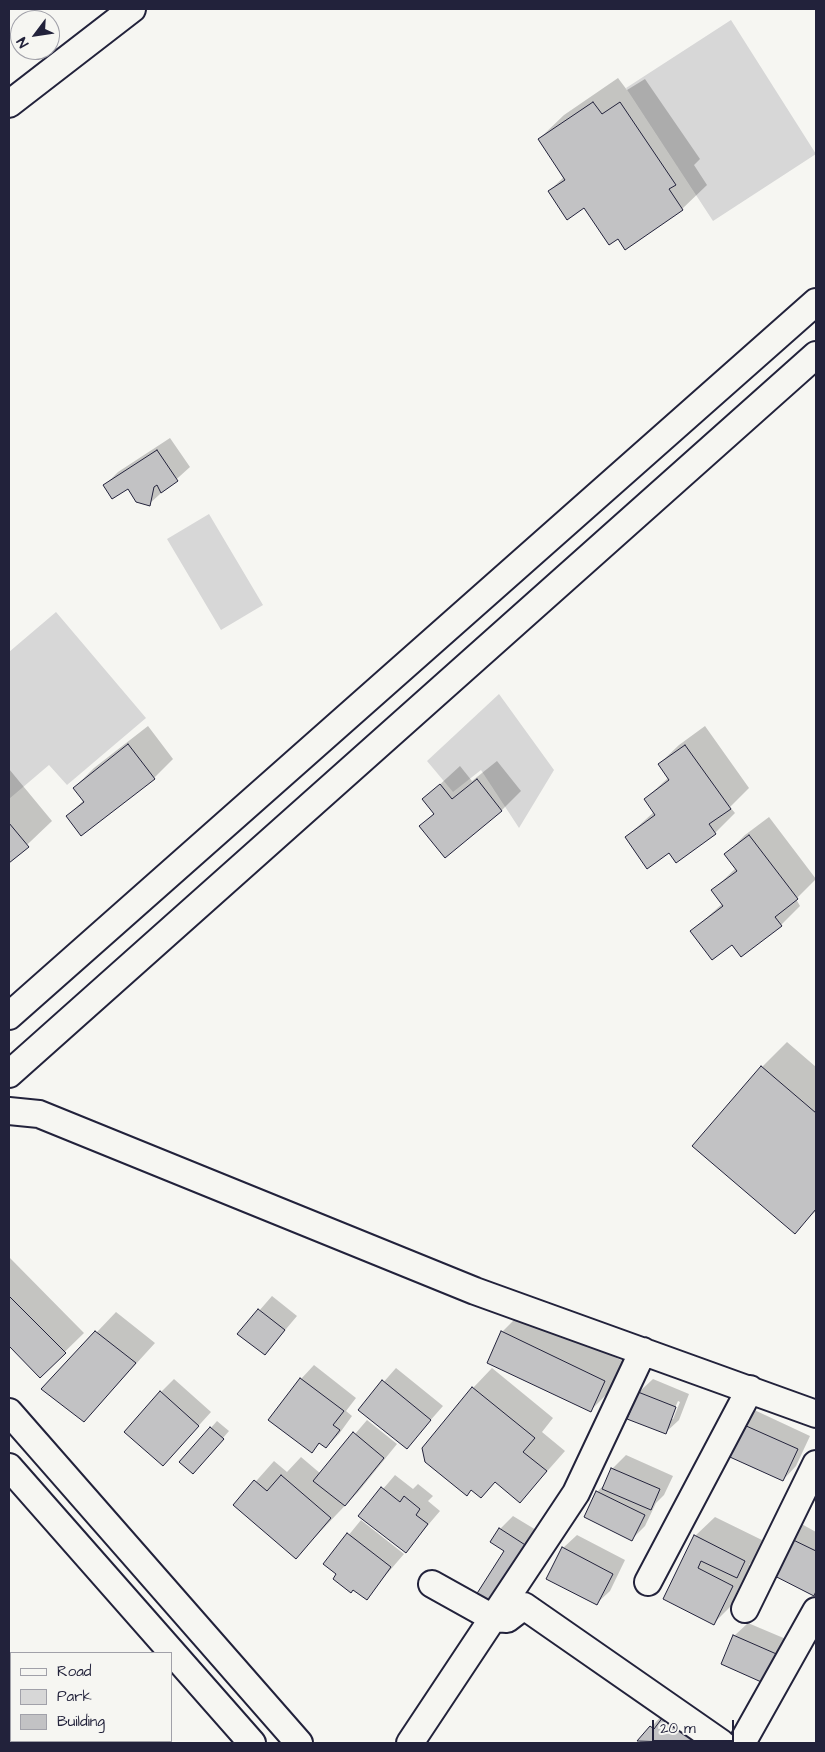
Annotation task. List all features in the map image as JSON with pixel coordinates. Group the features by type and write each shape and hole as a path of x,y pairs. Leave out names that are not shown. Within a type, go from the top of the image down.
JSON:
{"street":[{"path":"9,104 132,9"},
{"path":"9,1016 816,302"},
{"path":"9,1074 816,355"},
{"path":"9,1111 39,1114 475,1291 816,1414"},
{"path":"410,1743 576,1493 643,1351"},
{"path":"648,1582 750,1389"},
{"path":"9,1412 299,1743"},
{"path":"745,1609 816,1464"},
{"path":"9,1467 172,1652"},
{"path":"432,1584 493,1618 506,1619 524,1606 721,1743"},
{"path":"742,1743 816,1611"},
{"path":"172,1652 252,1743"}],"green space":[{"path":"731,20 816,154 713,221 626,88"},
{"path":"209,514 263,605 221,630 167,539"},
{"path":"56,612 146,718 67,785 49,765 9,799 9,652"},
{"path":"499,694 554,770 519,828 481,770 453,792 427,761"}],"building":[{"path":"593,102 602,114 620,102 676,185 669,189 683,210 625,250 618,239 609,245 584,208 567,220 548,191 565,180 538,139"},
{"path":"157,450 178,481 161,493 157,485 154,487 150,506 136,502 128,489 112,499 103,485"},
{"path":"128,744 155,779 81,836 66,816 84,802 73,788"},
{"path":"685,745 731,809 709,824 716,834 676,863 669,853 647,869 625,837 655,815 644,799 669,780 658,764"},
{"path":"477,779 502,811 445,858 419,826 434,814 422,799 440,784 452,799"},
{"path":"9,823 29,847 9,863"},
{"path":"749,835 798,899 775,917 782,926 741,957 732,945 712,960 690,931 723,906 711,890 737,871 724,854"},
{"path":"761,1066 816,1113 816,1209 795,1234 692,1146"},
{"path":"9,1296 66,1353 40,1378 9,1346"},
{"path":"258,1309 285,1330 265,1355 237,1334"},
{"path":"95,1331 136,1363 84,1422 41,1389"},
{"path":"501,1331 605,1381 591,1412 487,1363"},
{"path":"300,1378 344,1411 333,1425 340,1430 326,1448 319,1443 312,1453 268,1420"},
{"path":"382,1380 431,1420 407,1449 358,1410"},
{"path":"472,1387 535,1438 523,1452 547,1471 520,1503 495,1482 481,1498 471,1490 467,1496 425,1462 422,1448"},
{"path":"160,1391 199,1426 163,1466 124,1432"},
{"path":"638,1392 676,1407 666,1434 627,1419"},
{"path":"735,1421 798,1449 783,1481 721,1453"},
{"path":"210,1427 224,1439 193,1474 179,1462"},
{"path":"353,1432 384,1458 345,1506 313,1481"},
{"path":"611,1468 660,1489 651,1510 602,1489"},
{"path":"281,1475 331,1518 296,1559 233,1505 254,1480 267,1491"},
{"path":"381,1487 400,1502 404,1496 420,1509 416,1515 428,1524 406,1553 358,1516"},
{"path":"596,1491 645,1515 632,1541 584,1517"},
{"path":"499,1528 533,1550 496,1608 476,1595 504,1551 490,1542"},
{"path":"347,1533 391,1567 367,1600 353,1590 351,1593 333,1579 336,1574 323,1564"},
{"path":"694,1535 745,1561 737,1578 701,1561 698,1568 733,1586 714,1625 663,1599"},
{"path":"783,1535 816,1551 816,1591 814,1596 765,1571"},
{"path":"562,1547 613,1574 597,1605 546,1579"},
{"path":"733,1635 781,1656 768,1685 721,1664"},
{"path":"666,1713 701,1743 637,1741 650,1726 654,1729"},
{"path":"10,1716 10,1742 58,1742 9,1743"}]}
